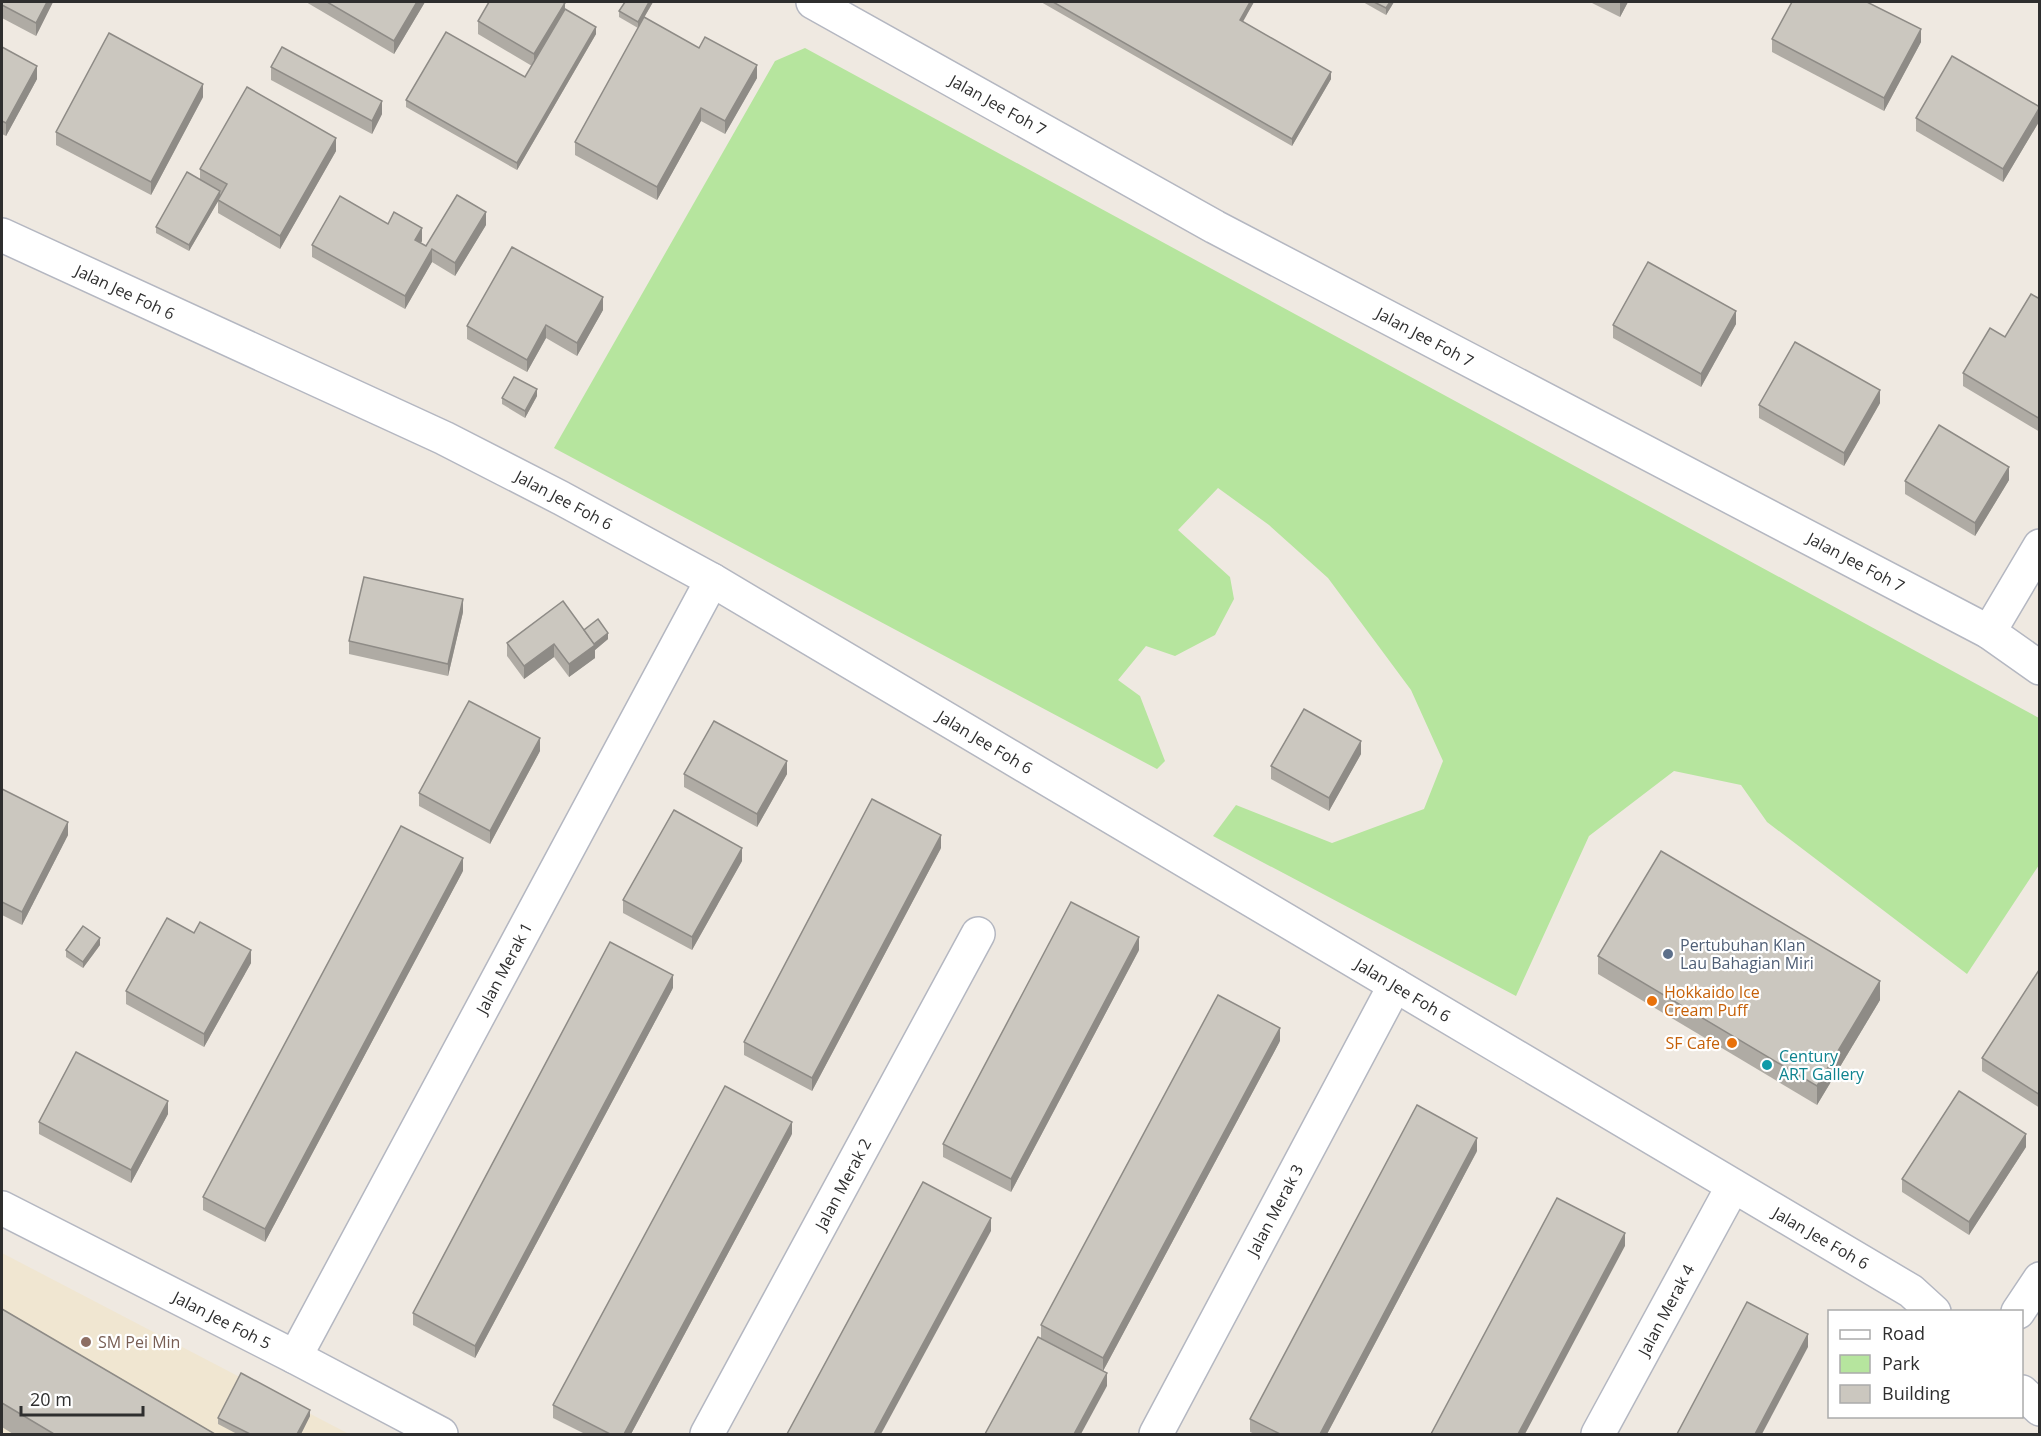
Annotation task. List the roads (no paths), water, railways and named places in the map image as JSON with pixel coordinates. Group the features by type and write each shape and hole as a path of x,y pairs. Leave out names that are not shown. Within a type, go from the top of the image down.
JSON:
{"street":[{"name":"Jalan Jee Foh 7","path":"813,2 1215,226 1989,632 2040,668"},
{"name":"Jalan Jee Foh 6","path":"2,235 444,438 712,580 1911,1290 1933,1310"},
{"path":"1989,632 2040,546"},
{"name":"Jalan Merak 1","path":"295,1357 712,580"},
{"name":"Jalan Merak 2","path":"707,1434 978,934"},
{"name":"Jalan Merak 3","path":"1156,1434 1395,985"},
{"name":"Jalan Merak 4","path":"1598,1434 1733,1186"},
{"name":"Jalan Jee Foh 5","path":"2,1208 441,1434"},
{"path":"2019,1310 2040,1279"},
{"path":"2023,1393 2040,1409"}],"place":[{"name":"Pertubuhan Klan Lau Bahagian Miri","path":"1668,954"},
{"name":"Hokkaido Ice Cream Puff","path":"1652,1001"},
{"name":"SF Cafe","path":"1732,1043"},
{"name":"Century ART Gallery","path":"1767,1065"},
{"name":"SM Pei Min","path":"86,1342"}]}
